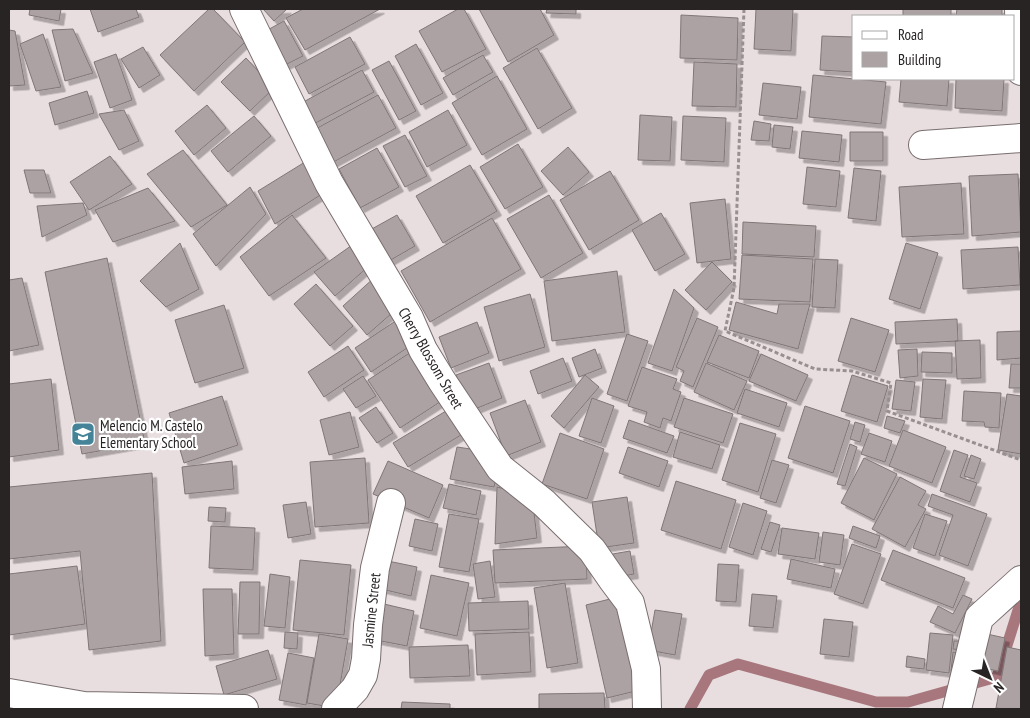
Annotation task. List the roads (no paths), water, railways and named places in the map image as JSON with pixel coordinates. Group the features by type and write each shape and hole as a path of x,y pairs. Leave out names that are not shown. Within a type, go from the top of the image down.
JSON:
{"street":[{"name":"Cherry Blossom Street","path":"244,9 329,183 409,318 424,350 442,381 500,468 544,503 592,550 630,603 646,669 648,709"},
{"path":"1019,9 1021,71"},
{"path":"923,145 1021,138"},
{"name":"Jasmine Street","path":"336,709 355,689 363,675 375,568 391,503"},
{"path":"957,709 979,618 1021,580"},
{"path":"9,693 84,706 244,709"}],"waterway":[{"path":"690,709 709,675 738,664 876,702 908,702 997,677 1021,604"}],"place":[{"name":"Melencio M. Castelo Elementary School","path":"83,434"}]}
